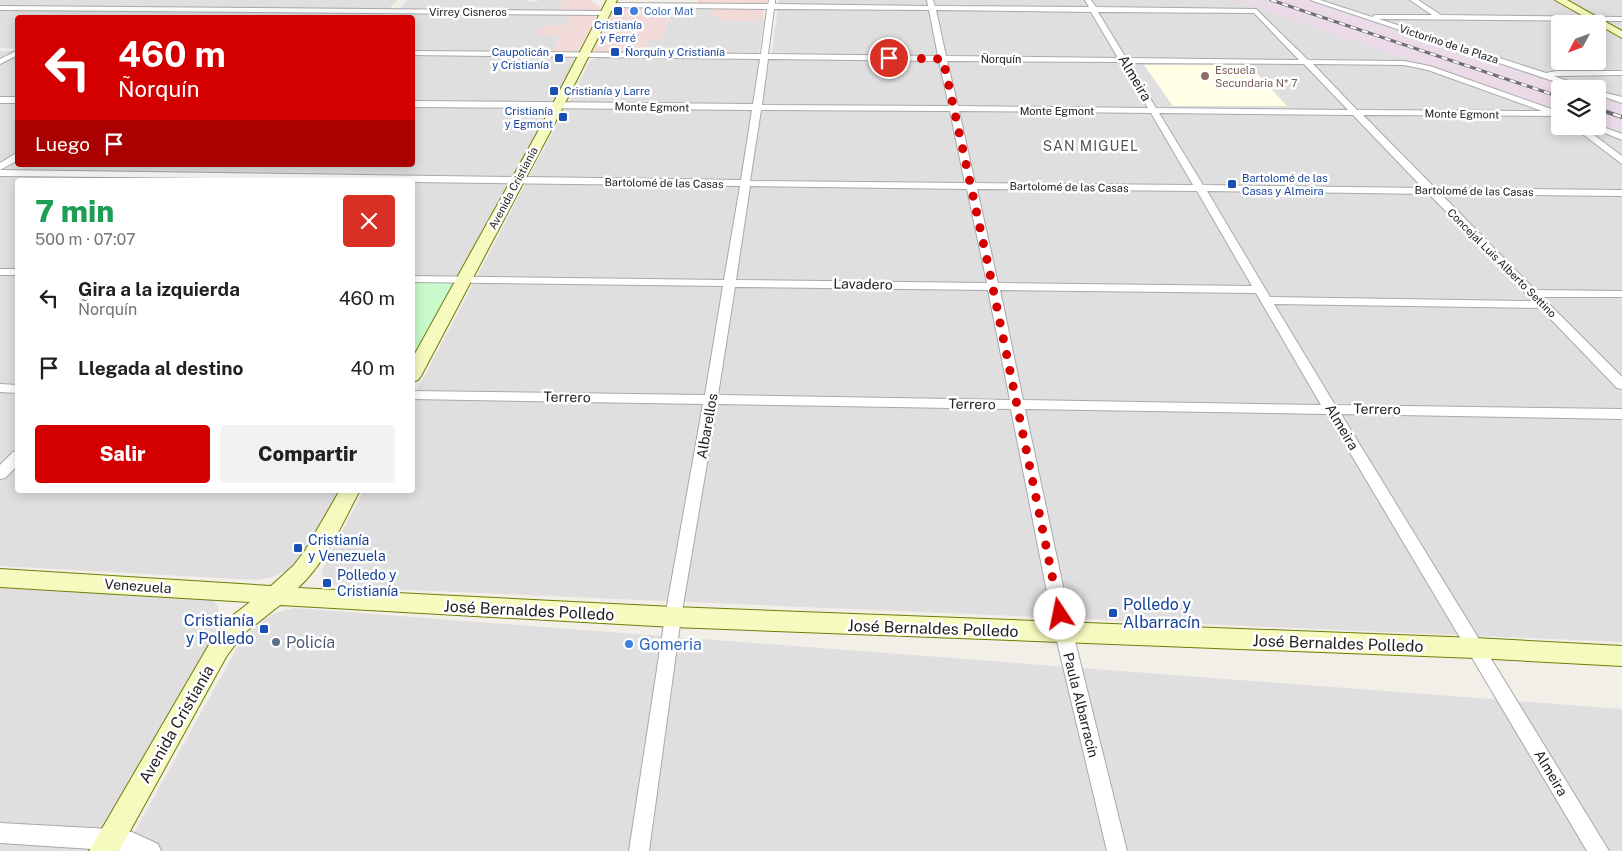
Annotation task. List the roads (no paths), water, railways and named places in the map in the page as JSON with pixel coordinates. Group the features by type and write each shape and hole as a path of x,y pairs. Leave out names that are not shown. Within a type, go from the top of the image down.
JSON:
{"main road":[{"path":"599,0 609,6"},
{"path":"1560,0 1587,15"},
{"name":"Avenida Cristianía","path":"415,370 558,106 609,6"},
{"path":"1606,26 1622,35"},
{"name":"Avenida Cristianía","path":"107,845 218,650 235,627 275,596 302,571 314,555 348,493"},
{"name":"Venezuela","path":"0,578 275,596"},
{"name":"José Bernaldes Polledo","path":"275,596 673,617 1475,648 1622,656"}],"street":[{"path":"84,15 109,0"},
{"path":"220,15 240,0"},
{"name":"Almeira","path":"1088,0 1265,295 1330,408 1599,851"},
{"name":"Victorino de la Plaza","path":"1313,0 1558,80"},
{"path":"1413,0 1438,17"},
{"path":"1232,3 1256,11 1273,14"},
{"name":"Albarellos","path":"639,851 673,617 730,283 771,4"},
{"name":"Virrey Cisneros","path":"0,8 227,9 931,4 1094,10 1256,11"},
{"name":"Paula Albarracín","path":"931,4 993,286 1064,633 1117,851"},
{"path":"388,15 394,8"},
{"name":"Concejal Luis Alberto Settino","path":"1256,11 1622,385"},
{"path":"1368,18 1551,18"},
{"path":"1606,18 1622,19"},
{"path":"9,50 15,51"},
{"path":"0,62 15,53"},
{"name":"Ñorquín","path":"415,53 1307,62 1418,65 1551,112"},
{"path":"1546,76 1558,73 1622,73"},
{"path":"1606,95 1622,100"},
{"path":"0,100 15,100"},
{"name":"Monte Egmont","path":"415,104 1551,114"},
{"path":"1606,131 1622,136"},
{"path":"1588,135 1622,161"},
{"path":"0,167 15,157"},
{"name":"Bartolomé de las Casas","path":"0,173 252,178"},
{"name":"Bartolomé de las Casas","path":"415,180 1622,193"},
{"path":"0,272 15,272"},
{"name":"Lavadero","path":"415,279 993,286 1542,305"},
{"path":"1531,293 1622,294"},
{"path":"0,388 15,389"},
{"name":"Terrero","path":"415,395 1622,414"},
{"path":"0,474 15,459"},
{"path":"0,833 107,845 132,842 151,851"}],"railway":[{"path":"1271,0 1551,94"},
{"path":"1606,112 1622,117"}],"place":[{"name":"Cristianía y Ferré","path":"618,11"},
{"name":"Color Mat","path":"634,11"},
{"name":"Ñorquín y Cristianía","path":"615,52"},
{"name":"Caupolicán y Cristianía","path":"559,58"},
{"name":"Escuela Secundaria N* 7","path":"1205,76"},
{"name":"Cristianía y Larre","path":"554,91"},
{"name":"Cristianía y Egmont","path":"563,117"},
{"name":"Bartolomé de las Casas y Almeira","path":"1232,184"},
{"name":"Cristianía y Venezuela","path":"298,548"},
{"name":"Polledo y Cristianía","path":"327,583"},
{"name":"Polledo y Albarracín","path":"1113,613"},
{"name":"Cristianía y Polledo","path":"264,629"},
{"name":"Policía","path":"276,642"},
{"name":"Gomeria","path":"629,644"}],"district":[{"name":"SAN MIGUEL","path":"1091,146"}]}
